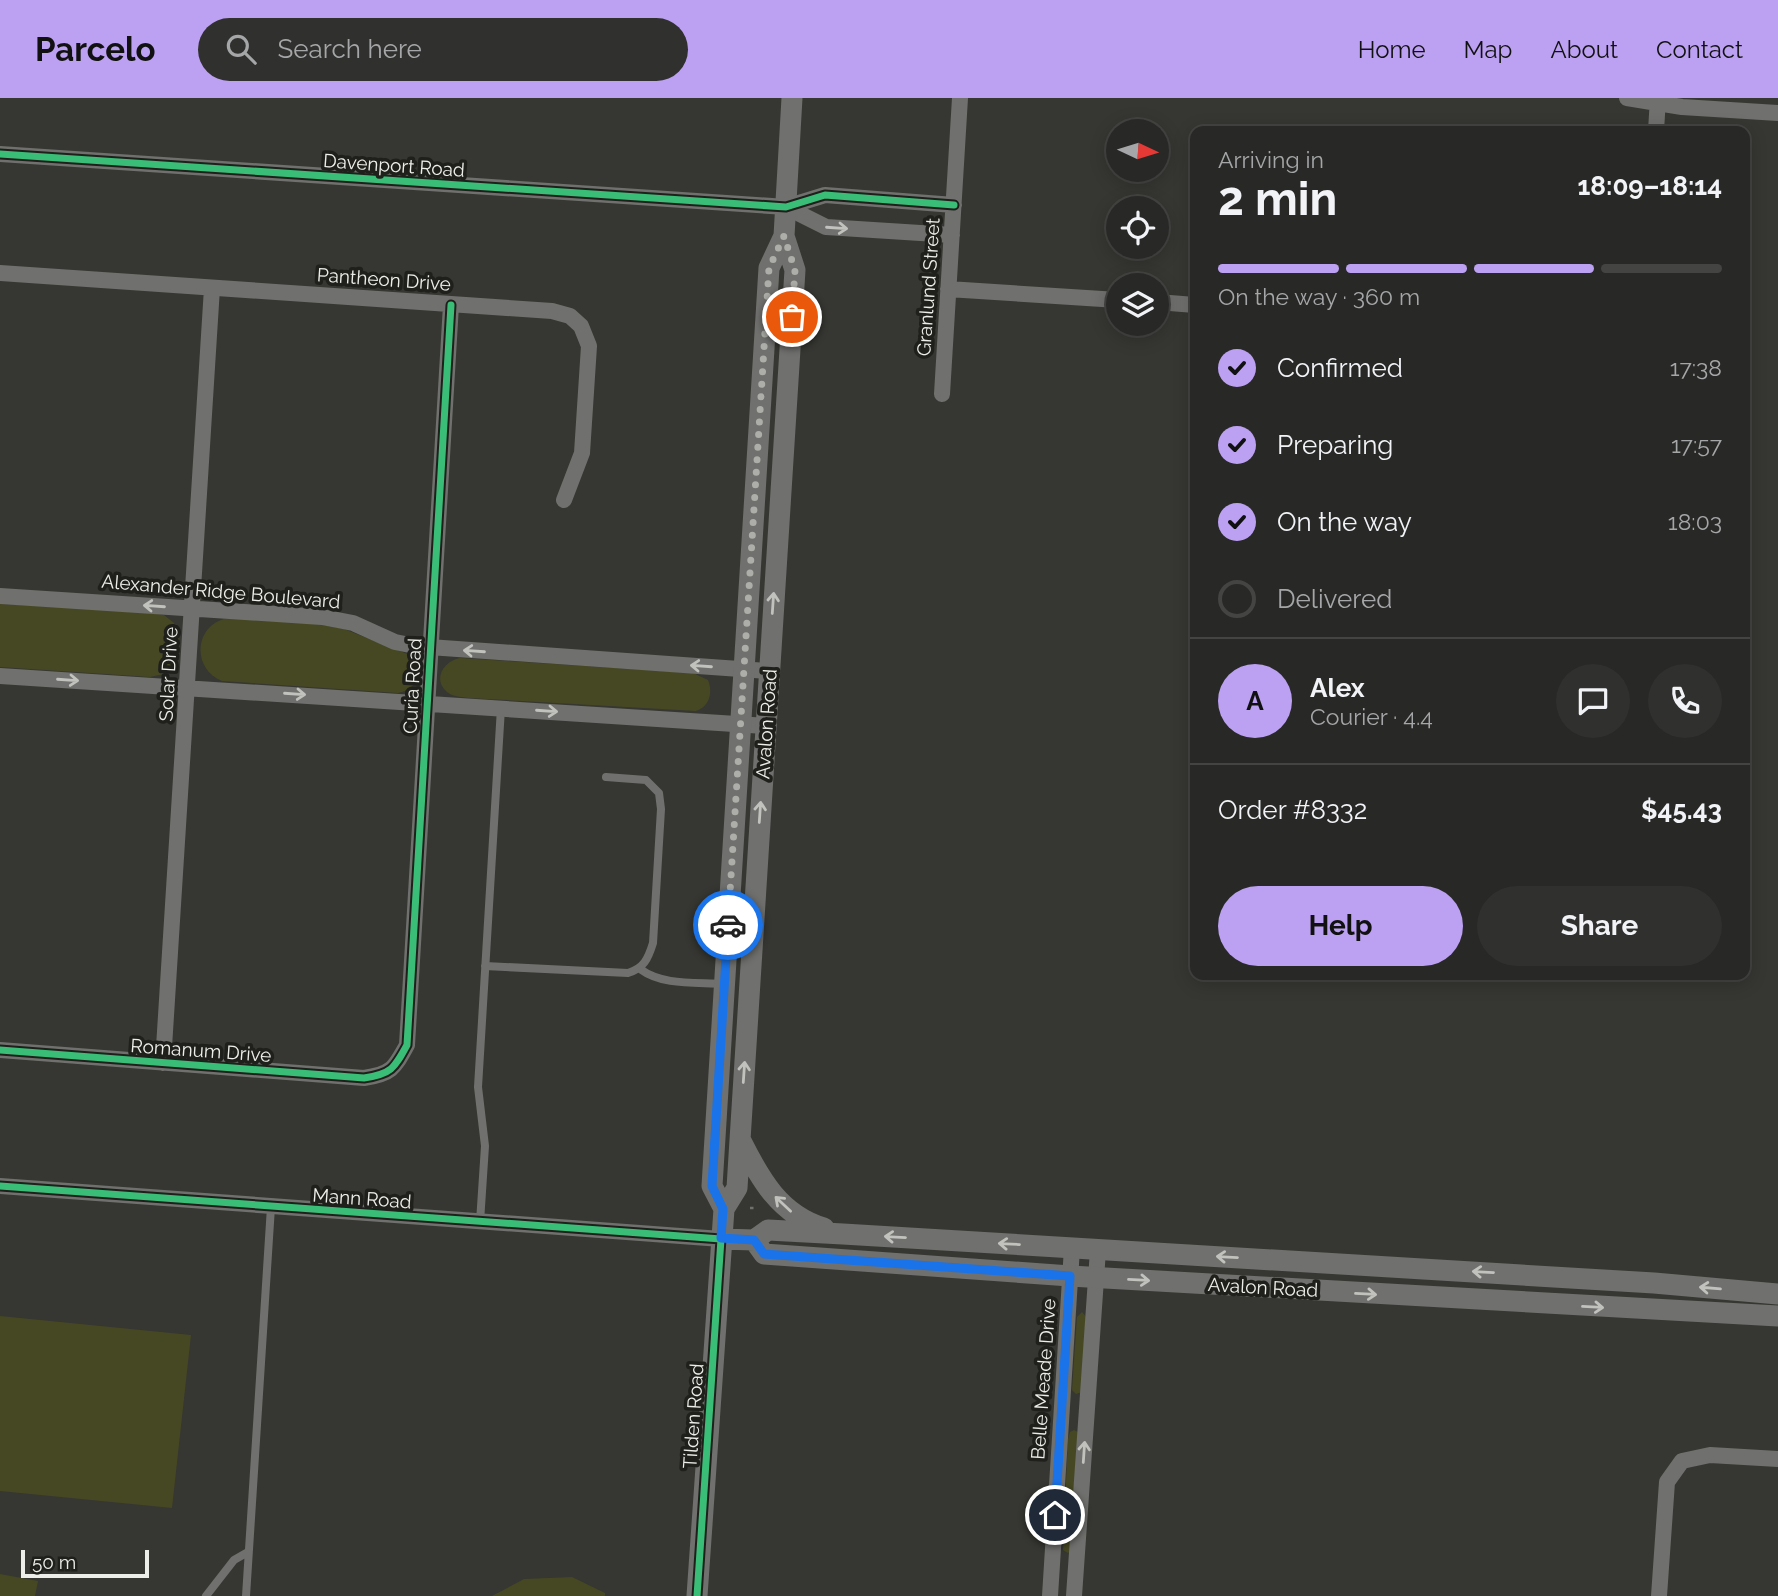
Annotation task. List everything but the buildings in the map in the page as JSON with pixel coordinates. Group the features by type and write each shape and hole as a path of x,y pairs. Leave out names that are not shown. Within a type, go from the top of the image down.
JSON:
{"main road":[{"name":"Avalon Road","path":"792,98 784,236 769,268 740,724 712,1186 723,1209 721,1238 754,1240 768,1230 1654,1283 1778,1294"},
{"name":"Avalon Road","path":"723,1209 737,1188 795,270 784,236"},
{"path":"740,1140 763,1183 782,1204 808,1223 843,1234"},
{"name":"Tilden Road","path":"697,1596 721,1238"},
{"name":"Avalon Road","path":"754,1240 764,1254 1096,1278 1778,1316"}],"street":[{"name":"Granlund Street","path":"942,394 960,98"},
{"path":"1627,98 1658,100 1682,107 1778,113"},
{"path":"1656,126 1658,100"},
{"name":"Davenport Road","path":"0,154 786,207"},
{"path":"786,207 825,195 954,205"},
{"path":"893,231 895,201"},
{"path":"786,207 825,227 952,235"},
{"name":"Pantheon Drive","path":"0,274 552,311 569,316 581,326 589,346 583,453 564,500"},
{"name":"Solar Drive","path":"163,1063 212,288"},
{"path":"948,289 1106,299"},
{"path":"1169,303 1190,305"},
{"name":"Curia Road","path":"396,1066 407,1045 451,305"},
{"name":"Alexander Ridge Boulevard","path":"0,596 321,617 353,623 395,642 430,648 769,671"},
{"path":"0,676 766,726"},
{"name":"Romanum Drive","path":"0,1051 364,1077 383,1075 396,1066"},
{"name":"Mann Road","path":"0,1186 721,1238"},
{"name":"Belle Meade Drive","path":"1050,1596 1072,1248"},
{"path":"1074,1596 1098,1250"},
{"path":"1061,1412 1086,1414"},
{"path":"1659,1596 1667,1482 1682,1461 1710,1455 1778,1459"},
{"path":"1052,1567 1076,1569"}],"lane":[{"path":"480,1222 485,1146 478,1087 501,708"},
{"path":"485,966 628,973 640,969 649,957 653,943 661,809 659,793 646,780 606,777"},
{"path":"640,969 651,977 671,981 724,984"},
{"path":"246,1596 271,1207"},
{"path":"206,1596 234,1560 248,1552"}],"path":[{"path":"750,1208 762,1208"}],"green space":[{"path":"0,604 138,611 164,615 174,623 180,642 178,658 168,673 150,677 0,667"},
{"path":"228,618 318,624 344,629 415,657 419,675 414,685 398,693 222,681 205,667 201,647 208,629"},
{"path":"460,658 693,673 708,680 710,694 704,706 696,711 461,697 447,692 440,682 445,667"},
{"path":"1082,1312 1087,1318 1082,1392 1076,1394 1072,1390 1077,1317"},
{"path":"0,1316 191,1335 172,1508 0,1491"},
{"path":"1070,1432 1078,1432 1072,1551 1068,1553 1063,1550 1068,1439"},
{"path":"0,1574 38,1581 35,1596 0,1596"},
{"path":"572,1577 605,1593 605,1596 492,1596 524,1579"}],"cycle path":[{"path":"0,154 786,207 825,195 954,205"},
{"path":"0,1050 364,1078 386,1072 399,1060 407,1045 451,305"},
{"path":"0,1186 721,1239 697,1596"}],"way so far":[{"path":"728,925 769,268 784,236 795,270 792,317"}],"route":[{"path":"728,925 712,1186 723,1209 721,1238 754,1240 764,1254 1070,1276 1055,1515"}]}
